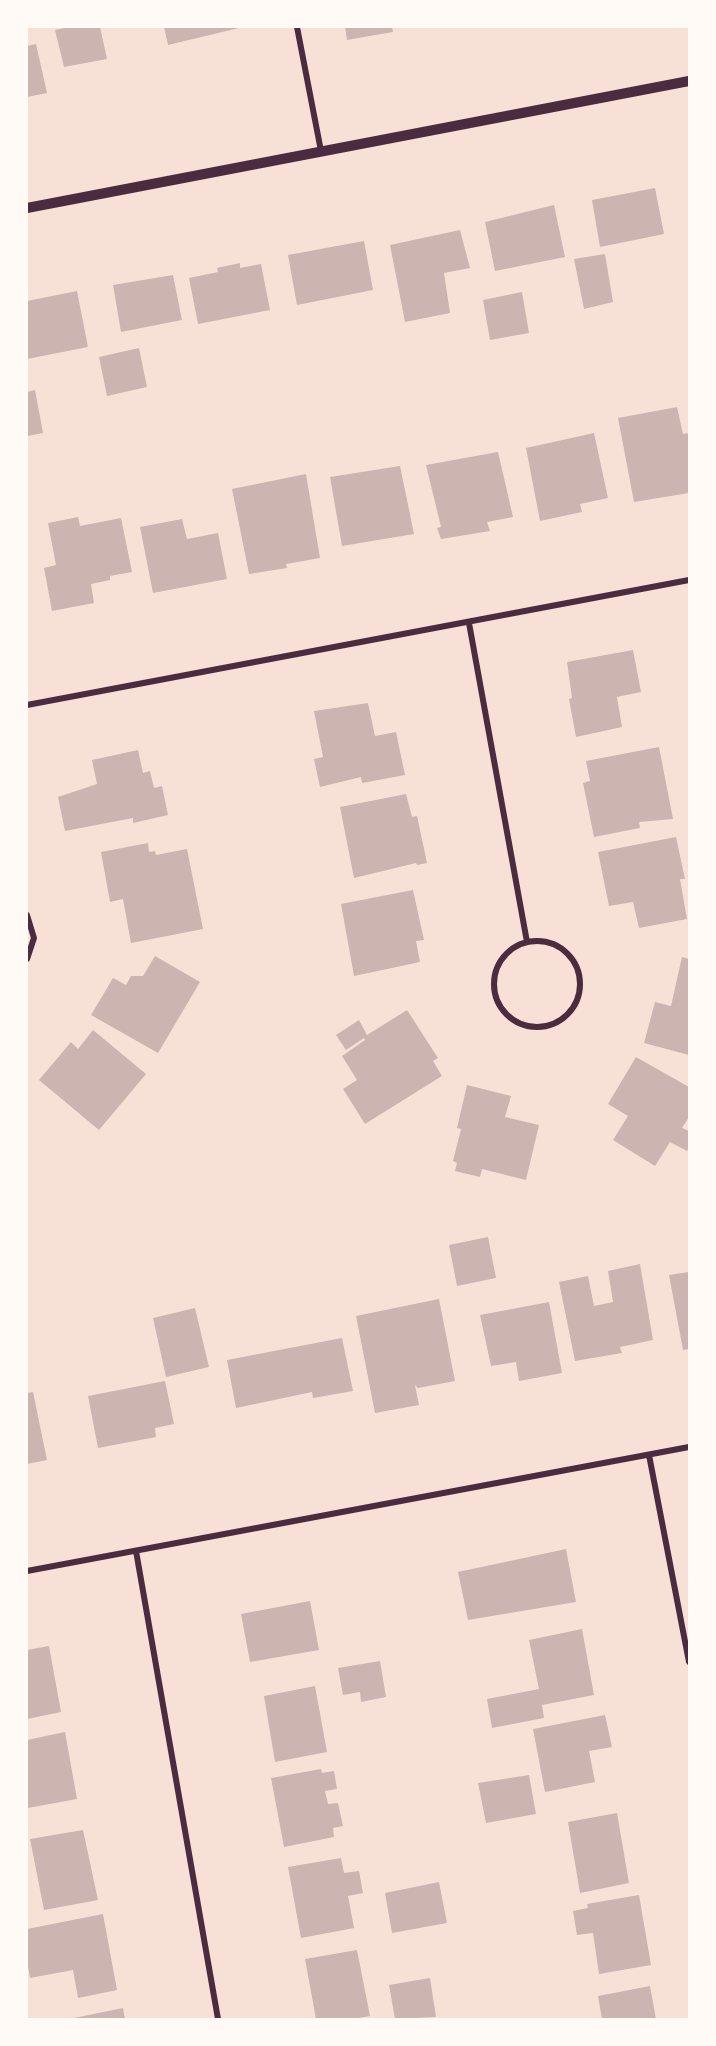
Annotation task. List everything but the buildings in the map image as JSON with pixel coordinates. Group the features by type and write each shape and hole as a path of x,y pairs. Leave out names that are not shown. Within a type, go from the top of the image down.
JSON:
{"street":[{"path":"297,27 321,151"},
{"path":"27,208 689,81"},
{"path":"27,705 689,580"},
{"path":"469,623 527,942"},
{"path":"27,915 34,938 27,959"},
{"path":"542,941 558,946 570,956 577,969 580,983 574,1008 564,1018 550,1026 536,1028 517,1023 505,1014 497,1001 494,986 496,971 503,958 513,948 527,942 542,941"},
{"path":"27,1571 689,1448"},
{"path":"649,1455 689,1662"},
{"path":"136,1551 218,2019"}]}
